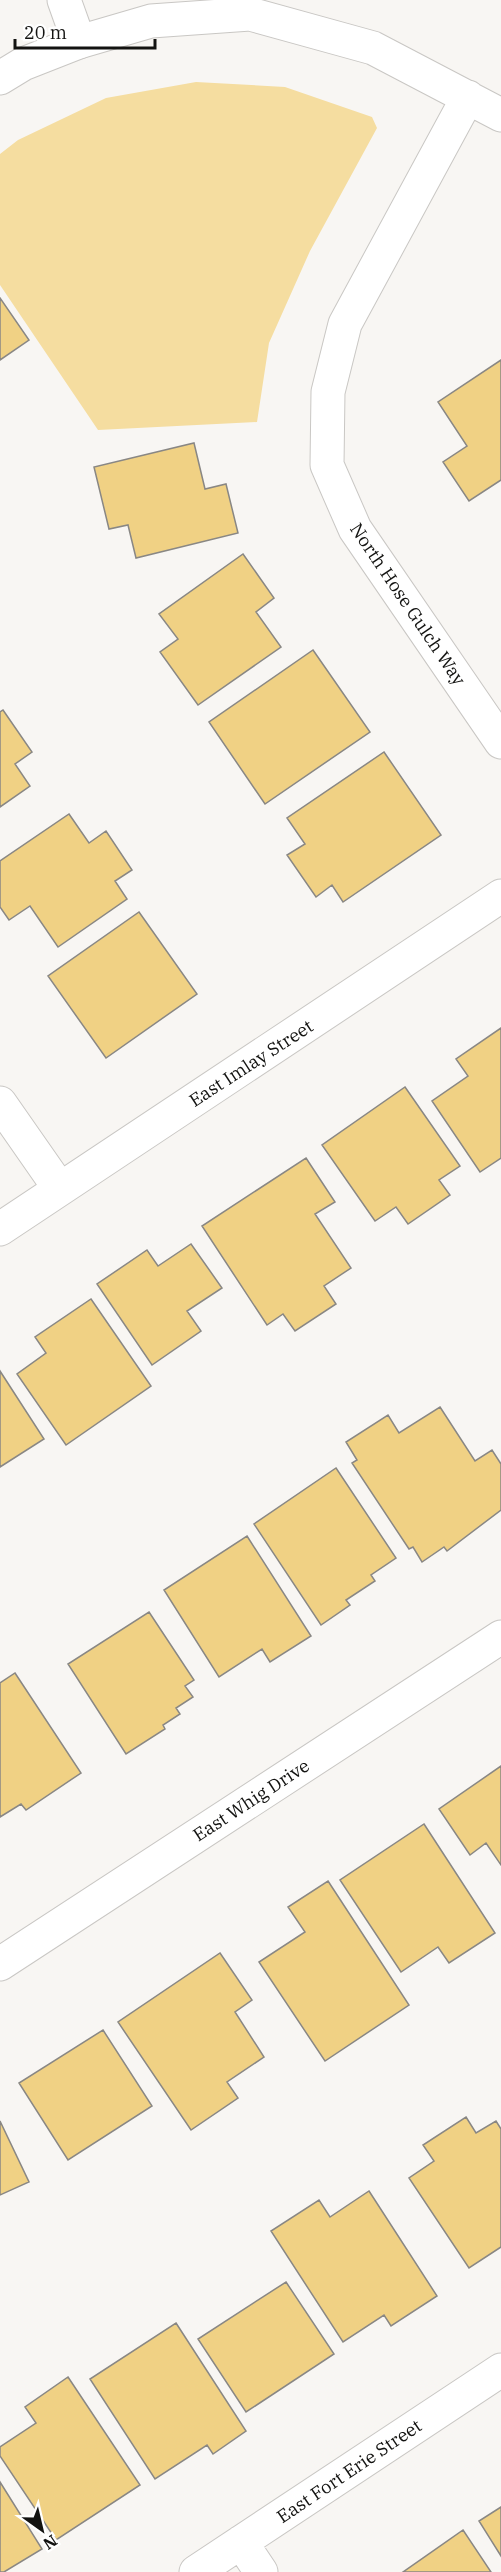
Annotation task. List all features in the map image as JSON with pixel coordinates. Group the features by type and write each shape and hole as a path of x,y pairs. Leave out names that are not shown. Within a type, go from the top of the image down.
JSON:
{"street":[{"path":"64,0 79,42"},
{"path":"0,78 23,64 79,42 151,21 250,14 373,48 501,115"},
{"name":"North Hose Gulch Way","path":"468,98 345,324 328,392 327,465 356,529 501,742"},
{"name":"East Imlay Street","path":"0,1229 501,896"},
{"path":"0,1103 60,1189"},
{"name":"East Whig Drive","path":"0,1964 501,1637"},
{"name":"East Fort Erie Street","path":"196,2572 501,2370"},
{"path":"241,2542 261,2572"}],"shaded area":[{"path":"196,82 285,87 372,117 377,128 310,251 269,343 257,422 98,430 0,285 0,154 18,140 106,98"}],"building":[{"path":"0,298 29,340 0,360"},
{"path":"501,360 501,480 469,501 443,462 467,446 438,402"},
{"path":"194,443 205,489 226,484 238,533 136,558 128,525 109,529 94,467"},
{"path":"243,554 274,598 256,612 281,647 198,705 160,652 178,639 159,614"},
{"path":"313,650 370,732 265,804 209,722"},
{"path":"3,710 32,752 15,764 30,786 0,807 0,712"},
{"path":"384,752 441,835 343,902 332,885 316,897 287,855 305,844 287,818"},
{"path":"69,814 89,843 106,831 132,870 115,881 127,899 58,947 30,906 9,920 0,907 0,861"},
{"path":"139,912 197,994 106,1058 48,976"},
{"path":"501,1028 501,1158 480,1172 432,1101 468,1076 456,1059"},
{"path":"405,1087 460,1166 439,1180 450,1195 408,1224 396,1207 375,1221 322,1145"},
{"path":"306,1158 335,1202 315,1214 351,1268 324,1286 336,1304 295,1331 283,1314 267,1325 202,1226"},
{"path":"191,1244 222,1288 187,1311 201,1331 152,1365 97,1284 147,1250 158,1266"},
{"path":"91,1299 151,1386 66,1445 17,1374 46,1353 35,1337"},
{"path":"0,1371 44,1439 0,1467"},
{"path":"440,1407 475,1461 492,1450 501,1464 501,1510 447,1551 444,1547 422,1562 413,1547 409,1549 352,1463 357,1460 346,1442 388,1415 399,1433"},
{"path":"336,1468 396,1558 371,1575 375,1581 346,1600 350,1605 321,1625 254,1524"},
{"path":"247,1536 311,1636 270,1662 262,1649 219,1677 164,1590"},
{"path":"149,1612 194,1680 185,1686 193,1697 176,1708 180,1714 163,1725 165,1729 126,1754 68,1664"},
{"path":"15,1673 81,1773 26,1810 21,1804 0,1817 0,1683"},
{"path":"501,1766 501,1865 486,1843 470,1855 439,1809"},
{"path":"424,1824 495,1933 449,1963 438,1947 401,1972 340,1880"},
{"path":"328,1881 409,2005 325,2061 259,1962 305,1932 288,1907"},
{"path":"220,1953 252,2000 235,2012 264,2057 227,2082 238,2098 191,2130 118,2022"},
{"path":"103,2030 152,2106 68,2160 19,2083"},
{"path":"466,2117 476,2133 496,2121 501,2129 501,2247 469,2268 409,2178 434,2161 423,2145"},
{"path":"0,2121 29,2182 0,2195"},
{"path":"369,2191 437,2296 391,2326 384,2315 343,2342 271,2231 319,2200 330,2217"},
{"path":"286,2282 334,2354 246,2412 198,2339"},
{"path":"176,2323 246,2431 213,2454 207,2445 155,2479 90,2379"},
{"path":"68,2377 140,2485 56,2540 0,2456 0,2447 36,2423 25,2407"},
{"path":"0,2482 42,2549 4,2572 0,2572"},
{"path":"501,2507 501,2556 479,2521"},
{"path":"463,2530 491,2572 403,2572"}]}
